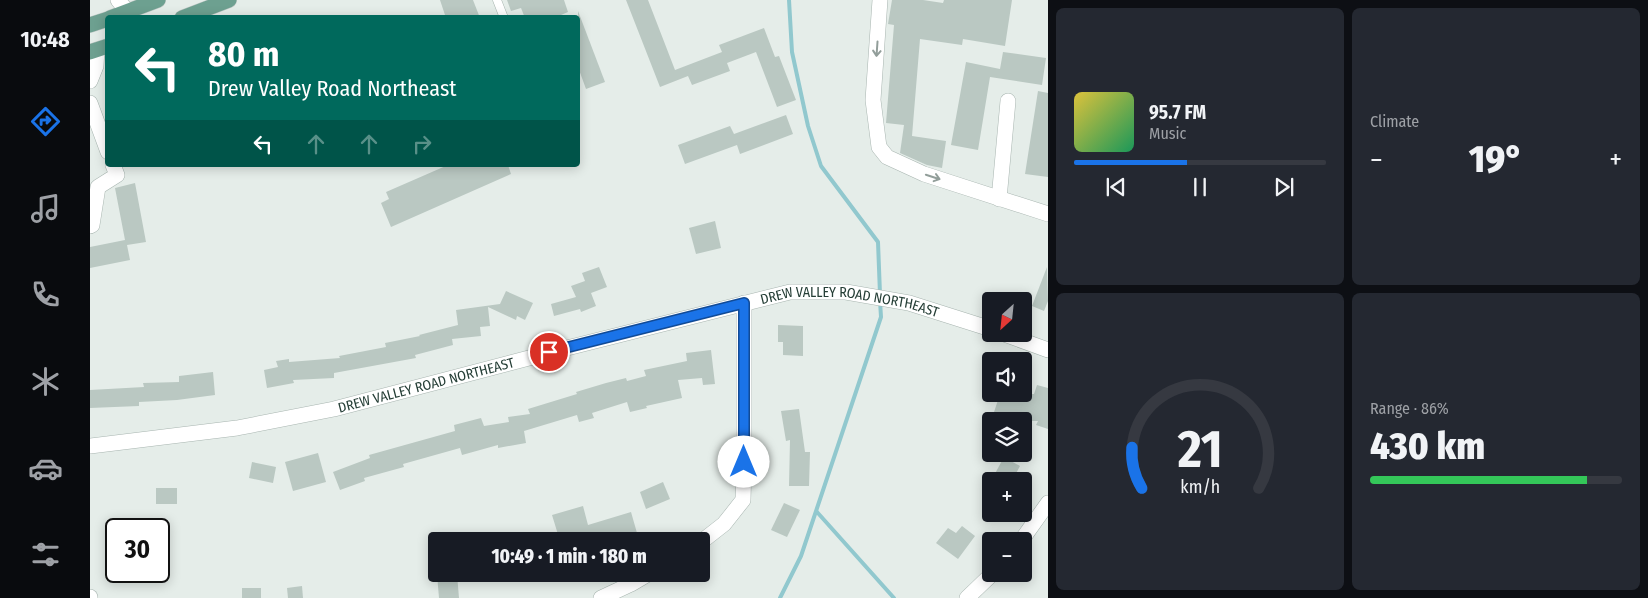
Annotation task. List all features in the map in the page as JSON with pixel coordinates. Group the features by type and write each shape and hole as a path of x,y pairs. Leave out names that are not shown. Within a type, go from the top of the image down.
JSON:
{"main road":[{"path":"112,15 123,6 158,0"},
{"path":"190,15 229,0"},
{"path":"90,25 105,19"}],"street":[{"path":"880,0 873,100 879,147 886,156 924,174 1048,214"},
{"path":"90,81 96,66 98,49"},
{"path":"999,199 1008,101"},
{"path":"90,103 105,144"},
{"path":"90,226 92,225 98,187 117,174 114,167"},
{"name":"DREW VALLEY ROAD NORTHEAST","path":"90,446 237,428 334,410 567,348 790,292 846,292 909,303 982,326"},
{"path":"710,535 724,524 743,500 744,303"},
{"path":"1026,342 1048,350"},
{"path":"1027,532 1048,503"},
{"path":"601,598 634,582"},
{"path":"967,598 984,582"}],"lane":[{"path":"497,0 503,15"}],"building":[{"path":"440,0 473,0 479,15 445,15"},
{"path":"507,0 564,0 568,12 561,15 524,15 521,8 511,11"},
{"path":"626,0 648,0 675,70 722,52 719,45 764,28 775,57 779,56 796,100 777,107 756,52 727,63 730,71 692,85 688,76 660,87"},
{"path":"892,0 923,0 943,3 944,0 1012,0 1005,46 963,39 962,45 920,39 912,136 946,141 942,168 927,165 900,153 904,125 886,123 894,25 888,24"},
{"path":"580,16 605,82 586,89 580,72"},
{"path":"1003,52 1046,58 1042,85 990,77 978,150 951,145 966,62 1000,69"},
{"path":"1038,91 1048,93 1048,177 1025,174"},
{"path":"786,115 793,134 740,154 737,145 685,164 678,145 730,126 734,134"},
{"path":"443,167 509,167 511,174 391,227 381,203 389,199 386,192"},
{"path":"135,183 146,242 127,245 130,260 90,268 90,247 125,240 115,188"},
{"path":"715,221 721,248 696,254 689,228"},
{"path":"599,267 607,287 591,293 596,306 581,312 580,309 554,316 551,304 576,297 571,286 585,281 582,273"},
{"path":"1047,267 1048,301 1044,311 1032,306"},
{"path":"506,291 533,303 525,320 517,316 516,320 488,307 490,326 480,327 481,336 452,339 453,345 415,355 416,358 334,373 334,378 293,380 294,383 267,388 264,370 278,367 276,361 289,359 289,362 340,358 339,356 386,347 385,343 420,336 458,325 456,310 500,304"},
{"path":"778,325 803,326 803,356 783,355 783,342 778,342"},
{"path":"711,350 715,384 703,385 702,378 678,380 682,398 646,406 647,408 630,412 627,402 592,413 594,418 579,422 577,415 524,431 526,443 498,448 498,445 462,455 460,448 403,464 404,467 364,478 365,481 340,490 333,472 370,458 369,455 455,431 454,425 481,418 484,426 509,422 508,417 530,414 528,409 606,383 626,378 627,381 646,376 644,370 687,361 686,353"},
{"path":"213,372 215,395 139,402 139,406 90,408 90,390 144,387 143,383 179,382 179,376"},
{"path":"1037,385 1048,388 1048,429 1036,425 1038,421 1032,421 1032,412 994,412 997,402 1032,402 1032,394 1034,394"},
{"path":"799,409 805,452 810,452 809,486 789,486 790,440 786,441 781,411"},
{"path":"318,453 326,482 293,491 285,462"},
{"path":"252,462 276,467 273,483 249,478"},
{"path":"1001,462 1013,462 1020,466 1017,472 996,472"},
{"path":"663,482 670,499 646,509 640,492"},
{"path":"156,488 177,488 177,504 156,504"},
{"path":"784,503 800,510 787,537 771,530"},
{"path":"583,506 588,525 631,512 637,532 557,532 552,515"},
{"path":"962,526 975,536 958,559 936,543 948,528 956,533"},
{"path":"438,582 458,582 459,598 439,598"},
{"path":"302,586 303,598 288,598 287,588"},
{"path":"242,588 261,588 261,598 242,598"}],"waterway":[{"path":"789,0 792,52 808,126 821,166 878,242 880,294"},
{"path":"780,598 801,556 881,317 880,301"},
{"path":"817,512 894,598"}],"route":[{"path":"549,352 744,303 744,462"}]}
